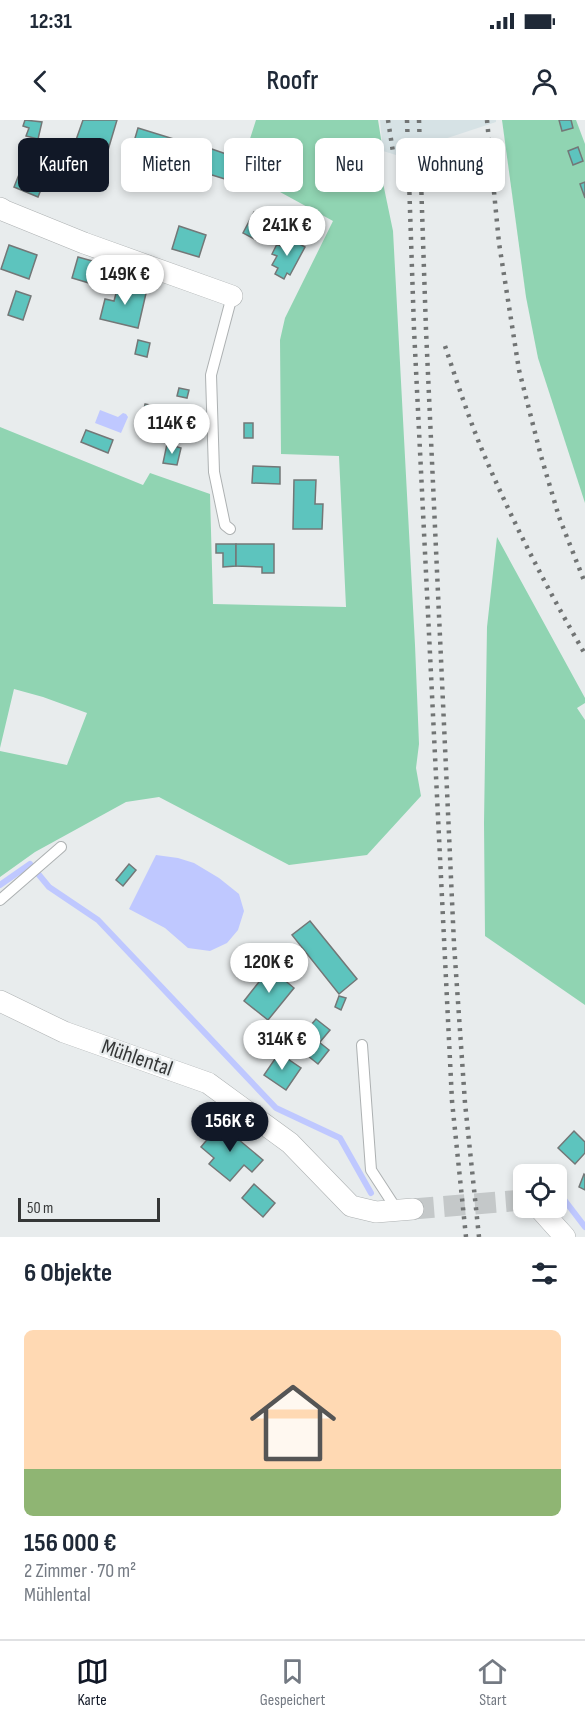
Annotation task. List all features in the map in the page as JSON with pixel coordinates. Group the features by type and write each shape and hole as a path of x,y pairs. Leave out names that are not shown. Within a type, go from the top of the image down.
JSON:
{"street":[{"path":"0,208 84,243 232,296"},
{"name":"Mühlental","path":"0,1001 63,1032 208,1083 290,1143 351,1206 376,1212 405,1210"},
{"path":"548,1218 565,1237"}],"lane":[{"path":"230,529 225,525 214,472 211,375 232,296"},
{"path":"0,900 61,847"},
{"path":"362,1045 371,1170 405,1210"}],"shaded area":[{"path":"380,120 496,120 496,122 448,138 396,138 396,155 384,151 384,138 382,138"}],"green space":[{"path":"256,120 378,120 381,138 315,138 315,192 384,192 384,188 393,231 415,645 419,744 416,768 421,796 367,855 289,865 159,797 126,802 35,852 0,877 0,751 67,765 87,713 14,689 0,748 0,427 143,485 150,473 210,494 213,604 346,607 339,456 281,454 280,340 285,318 333,221 280,192 303,192 303,138 250,138"},
{"path":"502,120 576,120 585,144 585,503 538,358 526,297"},
{"path":"497,537 585,698 585,703 577,708 585,720 585,1005 485,936 487,627"}],"water":[{"path":"100,410 118,417 123,413 126,414 128,417 121,433 95,423"},
{"path":"156,855 194,863 219,878 239,894 244,911 238,930 227,943 210,951 188,948 165,928 129,909"}],"building":[{"path":"25,120 42,122 38,138 26,136 29,128 23,126"},
{"path":"83,120 117,120 109,147 109,138 77,138"},
{"path":"559,120 571,120 573,128 562,131"},
{"path":"138,128 170,138 135,138"},
{"path":"578,147 583,161 573,165 568,151"},
{"path":"212,149 224,153 224,179 212,175"},
{"path":"18,177 18,189 14,187"},
{"path":"585,182 585,198 580,184"},
{"path":"26,192 40,192 38,197"},
{"path":"254,212 267,219 256,240 243,233"},
{"path":"179,226 206,235 199,257 172,249"},
{"path":"287,237 305,247 290,275 287,273 284,279 275,274 278,268 272,265 277,256 272,254 277,244 282,247"},
{"path":"9,245 37,255 29,279 1,269"},
{"path":"78,257 96,262 89,283 72,278"},
{"path":"119,282 147,289 138,328 100,319 105,299 114,301"},
{"path":"16,291 31,296 23,320 8,315"},
{"path":"138,340 150,343 147,357 135,354"},
{"path":"179,388 189,390 187,398 177,396"},
{"path":"145,404 156,406 152,422 142,419"},
{"path":"244,423 253,423 253,438 244,438"},
{"path":"86,430 113,440 108,453 81,442"},
{"path":"167,444 181,448 177,465 163,463"},
{"path":"253,466 280,467 280,484 252,483"},
{"path":"294,480 316,480 315,504 323,504 322,529 293,529"},
{"path":"216,544 236,544 236,566 223,567 223,553 216,553"},
{"path":"236,544 274,544 274,573 262,573 262,567 236,566"},
{"path":"129,864 136,870 123,886 116,880"},
{"path":"310,921 357,979 339,994 292,935"},
{"path":"270,968 294,988 268,1020 244,1001"},
{"path":"339,996 346,998 341,1010 335,1007"},
{"path":"316,1019 330,1030 320,1042 306,1031"},
{"path":"299,1026 329,1050 318,1064 288,1040"},
{"path":"279,1053 301,1068 286,1090 264,1075"},
{"path":"220,1124 263,1160 252,1172 244,1165 230,1181 209,1164 214,1158 201,1147"},
{"path":"574,1131 585,1142 585,1153 575,1164 558,1148"},
{"path":"585,1175 585,1190 579,1187"},
{"path":"254,1184 275,1203 263,1217 242,1198"}],"waterway":[{"path":"0,885 30,864 49,887 98,920 276,1108 340,1138 371,1193"},
{"path":"567,1203 585,1227"}],"tunnel":[{"path":"413,1209 513,1201"}],"railway":[{"path":"388,120 393,152"},
{"path":"407,120 414,329 452,1101 466,1237"},
{"path":"419,120 426,330 454,944 465,1103 479,1237"},
{"path":"487,120 499,243 519,370 559,517 585,583"},
{"path":"445,346 475,433 504,499 585,654"}]}
